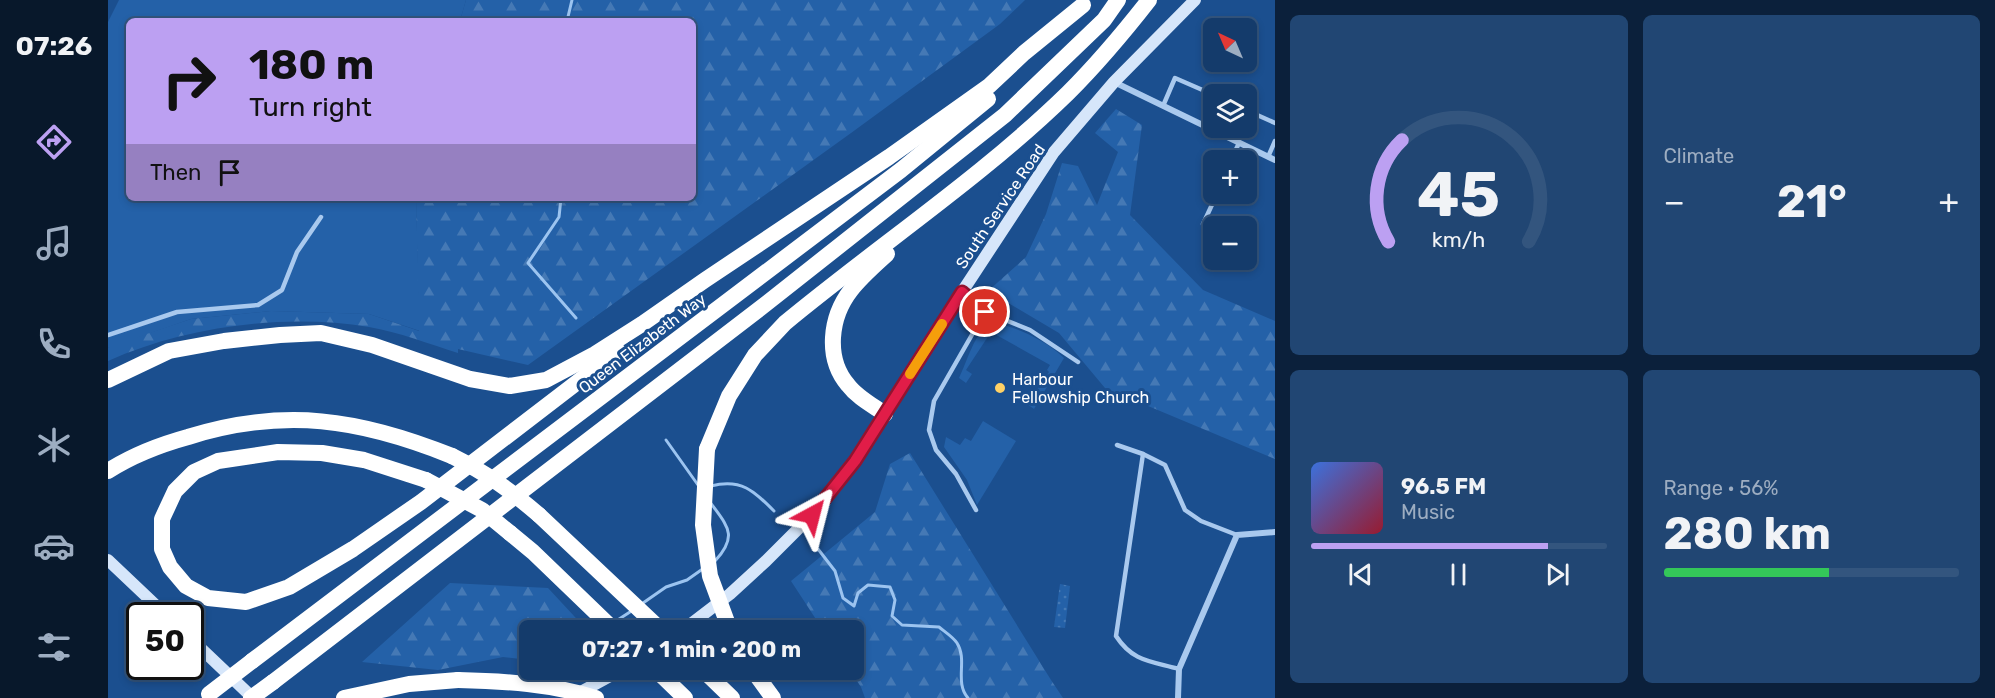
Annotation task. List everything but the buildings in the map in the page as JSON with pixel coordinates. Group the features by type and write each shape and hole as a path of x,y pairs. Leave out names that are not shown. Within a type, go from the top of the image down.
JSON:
{"highway":[{"path":"252,698 757,310 1005,115 1104,20 1118,0"},
{"path":"726,620 708,566 704,525 707,450 729,396 755,355 785,323 1024,133 1068,93 1149,0"},
{"path":"108,380 169,351 224,341 321,333 372,345 470,379 510,386 546,380 595,354 642,324 889,157 989,86 1085,2"},
{"name":"Queen Elizabeth Way","path":"206,696 901,170 1009,82 1050,42 1085,2"},
{"path":"885,414 848,387 837,370 832,350 834,328 840,309 850,290 974,174"},
{"path":"604,620 533,552 482,510 440,487 426,480 364,460 322,453 278,452 218,461 194,472 175,491 162,519 162,549 170,567 186,586 208,598 246,602 289,587 353,549 421,502 440,487 614,354 705,280"},
{"path":"108,471 153,447 249,422 297,419 337,422 376,430 415,441 452,456 506,487 574,547 651,620"},
{"path":"344,698 409,684 458,680 500,681 539,686 596,698"},
{"path":"666,680 683,696"},
{"path":"714,680 732,698"},
{"path":"760,680 773,698"}],"main road":[{"name":"South Service Road","path":"696,620 730,594 812,515 855,461 1054,152 1114,82 1195,0"},
{"path":"108,560 152,602"},
{"path":"204,652 252,698"},
{"path":"569,698 603,680"}],"street":[{"path":"1114,82 1272,158"},
{"path":"1178,698 1179,669 1236,535 1275,532"}],"lane":[{"path":"1162,106 1175,78 1203,90"},
{"path":"1257,115 1275,123"},
{"path":"1272,158 1275,141"},
{"path":"1235,150 1239,142"},
{"path":"108,335 177,312 258,305 282,290 297,252 321,217"},
{"path":"962,292 985,312 1030,330 1078,362"},
{"path":"976,510 956,474 936,450 929,430 934,401 985,312"},
{"path":"1117,445 1143,454 1164,465 1185,510 1201,521 1236,535"},
{"path":"1143,454 1116,636 1125,650 1135,657 1179,669"}],"green space":[{"path":"119,0 466,0 461,18 126,18 126,201 416,201 420,331 369,314 271,311 191,319 108,348 108,22"},
{"path":"466,0 1025,0 1000,24 528,365 458,349 458,353 380,329 304,321 270,322 203,331 138,349 108,361 108,348 111,346 191,319 271,311 369,314 419,331 416,201 696,201 696,18 461,18"},
{"path":"1116,109 1142,125 1130,215 1203,290 1275,321 1275,459 1105,388 1059,333 988,291 1026,257 1046,214 1062,163 1078,166 1097,205 1118,152 1095,133"},
{"path":"991,322 1030,335 1064,358 1034,409 1027,404 1049,372 1047,370 1050,365 991,332 966,370 972,374 966,383 959,378 980,332"},
{"path":"983,421 1016,441 977,505 967,480 944,447 946,437 960,445 965,438 971,441"},
{"path":"910,453 1063,698 865,698 856,680 864,680 864,620 816,620 791,581 875,512 890,464"},
{"path":"450,583 548,588 578,620 519,620 519,659 503,657 438,670 362,662"},
{"path":"1060,584 1070,586 1065,628 1054,627"}],"waterway":[{"path":"568,18 572,0"},
{"path":"561,201 559,217 528,263 576,318"},
{"path":"666,440 698,485"},
{"path":"711,486 739,485 753,492 774,511"},
{"path":"710,502 728,531 727,544 715,561"},
{"path":"818,549 835,571 843,598 854,606 858,593 868,585 890,587 895,600 892,616 902,625 939,627 953,639 960,650 962,685 968,698"},
{"path":"643,603 666,587 687,580 704,568"},
{"path":"618,620 633,610"}],"slow traffic":[{"path":"910,374 942,324"}],"place":[{"name":"Harbour Fellowship Church","path":"1000,388"}],"route":[{"path":"812,515 855,461 962,292 985,312"}]}
